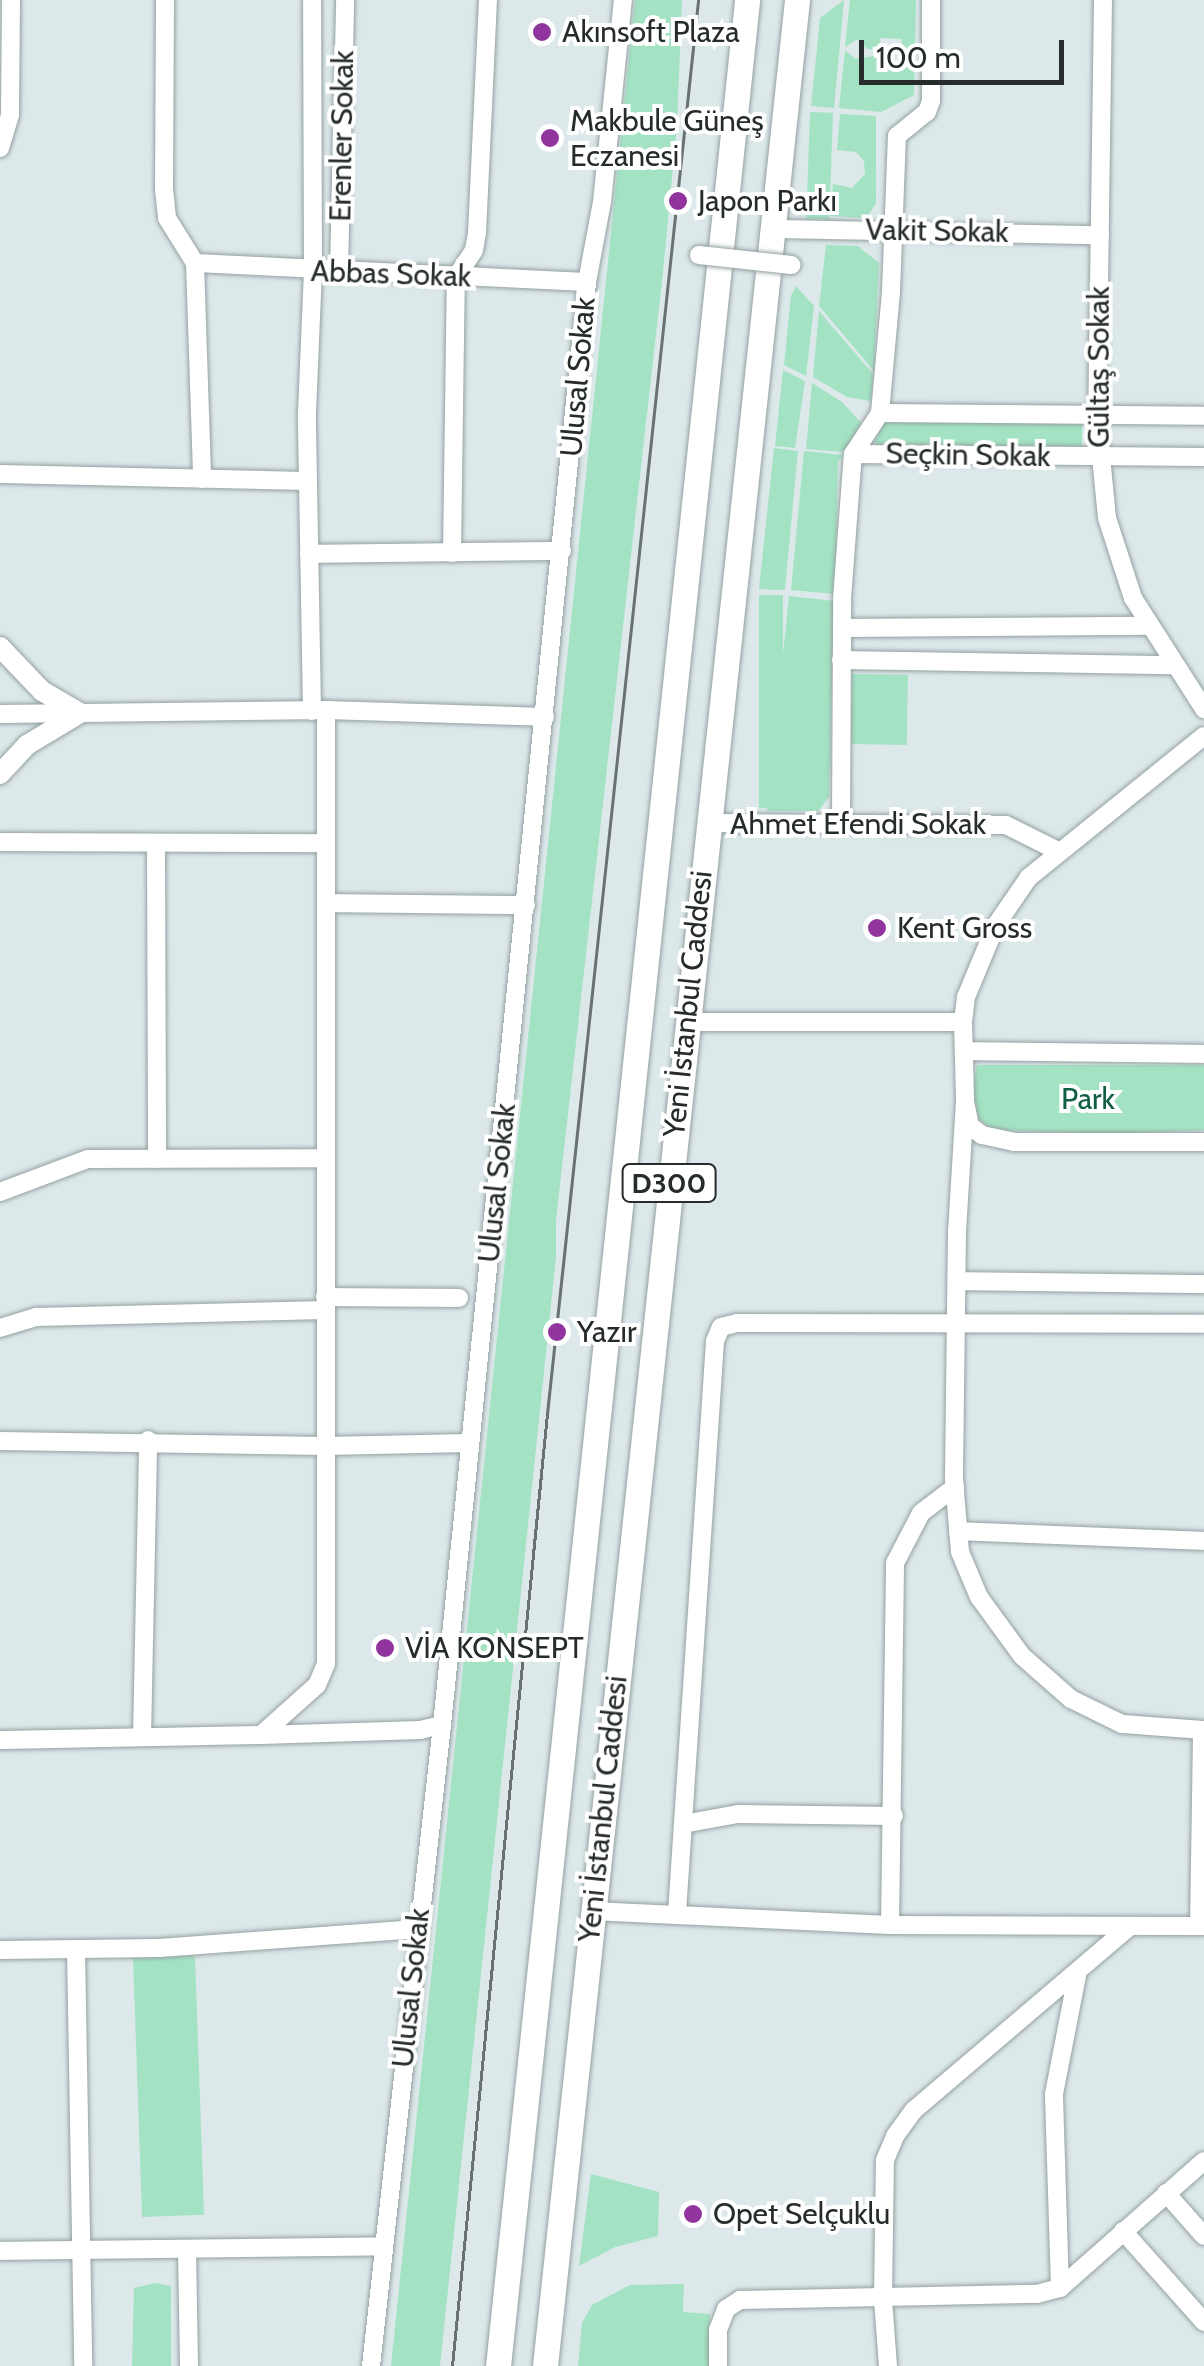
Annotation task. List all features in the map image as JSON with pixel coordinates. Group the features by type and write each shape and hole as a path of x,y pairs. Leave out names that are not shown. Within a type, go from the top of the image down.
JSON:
{"highway":[{"name":"Yeni İstanbul Caddesi","path":"498,2366 748,0"},
{"name":"Yeni İstanbul Caddesi","path":"545,2366 798,0"}],"main road":[{"path":"0,647 42,691 80,713 27,745 0,774"}],"street":[{"path":"0,148 10,115 12,0"},
{"path":"166,0 167,218 195,263 202,479"},
{"path":"261,1734 317,1685 326,1664 326,903 308,481 313,271 312,0"},
{"name":"Erenler Sokak","path":"339,272 345,0"},
{"path":"452,553 456,277 474,250 476,233 488,0"},
{"name":"Ulusal Sokak","path":"371,2366 442,1725 587,282 602,202 623,0"},
{"path":"841,824 842,628 853,454 880,412 897,136 927,112 932,100 932,0"},
{"name":"Gültaş Sokak","path":"1103,0 1098,457 1115,553 1150,626 1204,709"},
{"name":"Vakit Sokak","path":"774,229 1100,235"},
{"path":"699,255 791,265"},
{"name":"Abbas Sokak","path":"195,263 587,282"},
{"name":"Seçkin Sokak","path":"880,412 1204,416"},
{"name":"Seçkin Sokak","path":"853,454 1204,457"},
{"path":"0,474 308,481"},
{"path":"309,554 562,551"},
{"path":"842,628 1150,626"},
{"path":"841,660 1174,664"},
{"path":"0,714 319,710 545,717"},
{"path":"592,1910 890,1925 1201,1926 1203,1730 1122,1724 1071,1699 1022,1656 980,1596 960,1552 954,1487 966,997 996,924 1029,877 1204,736"},
{"name":"Ahmet Efendi Sokak","path":"709,823 1006,825 1060,852"},
{"path":"0,842 325,843"},
{"path":"156,843 157,1159"},
{"path":"326,903 526,905"},
{"path":"686,1022 963,1022"},
{"path":"964,1051 1204,1054"},
{"path":"965,1101 970,1126 982,1135 1014,1142 1204,1142"},
{"path":"0,1192 88,1159 324,1158"},
{"path":"957,1281 1204,1284"},
{"path":"0,1328 36,1317 460,1298"},
{"path":"677,1913 717,1333 721,1327 737,1323 1204,1324"},
{"path":"0,1440 325,1446 469,1443"},
{"path":"142,1737 148,1440"},
{"path":"890,1925 895,1563 921,1513 954,1487"},
{"path":"958,1531 1204,1541"},
{"path":"0,1740 420,1730 442,1725"},
{"path":"683,1824 738,1814 894,1816"},
{"path":"888,2366 883,2299 885,2160 895,2136 914,2110 1130,1926"},
{"path":"0,1950 418,1930"},
{"path":"76,1949 83,2366"},
{"path":"1060,2288 1054,2094 1078,1971"},
{"path":"718,2366 718,2330 726,2310 740,2300 1037,2294 1060,2288 1204,2161"},
{"path":"1166,2194 1204,2236"},
{"path":"1123,2231 1204,2322"},
{"path":"0,2251 383,2246"},
{"path":"187,2249 189,2366"}],"green space":[{"path":"635,0 682,0 677,125 663,272 556,1220 556,1257 440,2366 391,2366"},
{"path":"844,0 834,108 811,106 820,18"},
{"path":"850,0 916,0 915,52 903,51 902,39 880,38 880,50 867,49 858,39 845,47"},
{"path":"845,50 855,59 880,55 881,71 902,70 902,57 915,57 914,95 881,112 839,108"},
{"path":"810,112 833,113 829,220 806,219"},
{"path":"840,114 876,116 876,203 867,218 830,216 833,184 852,188 865,174 864,161 856,152 837,150"},
{"path":"826,245 858,246 879,263 874,371 819,306"},
{"path":"796,286 814,306 806,376 784,365 791,296"},
{"path":"819,311 873,374 871,401 847,397 813,377"},
{"path":"783,370 805,381 795,448 775,446"},
{"path":"812,383 842,402 863,425 843,452 806,449"},
{"path":"1082,419 1082,450 878,446 875,441 885,420"},
{"path":"774,448 798,451 785,589 781,590 759,589"},
{"path":"804,451 843,455 838,462 835,594 791,590"},
{"path":"759,595 783,595 783,808 759,808"},
{"path":"789,596 834,601 829,797 818,811 767,811"},
{"path":"852,674 908,675 907,745 851,744"},
{"name":"Park","path":"977,1065 1204,1065 1204,1130 1111,1134 993,1130 980,1120 971,1098"},
{"path":"195,1956 204,2215 142,2217 133,1958"},
{"path":"591,2174 659,2192 658,2236 615,2247 579,2266"},
{"path":"155,2283 171,2286 171,2366 132,2366 134,2288"},
{"path":"684,2284 683,2312 710,2314 709,2366 578,2366 582,2323 592,2305 630,2285"}],"tram line":[{"path":"452,2366 547,1414 698,0"}],"place":[{"name":"Akınsoft Plaza","path":"542,32"},
{"name":"Makbule Güneş Eczanesi","path":"550,138"},
{"name":"Japon Parkı","path":"678,201"},
{"name":"Kent Gross","path":"877,928"},
{"name":"Yazır","path":"557,1332"},
{"name":"VİA KONSEPT","path":"385,1648"},
{"name":"Opet Selçuklu","path":"693,2214"}]}
